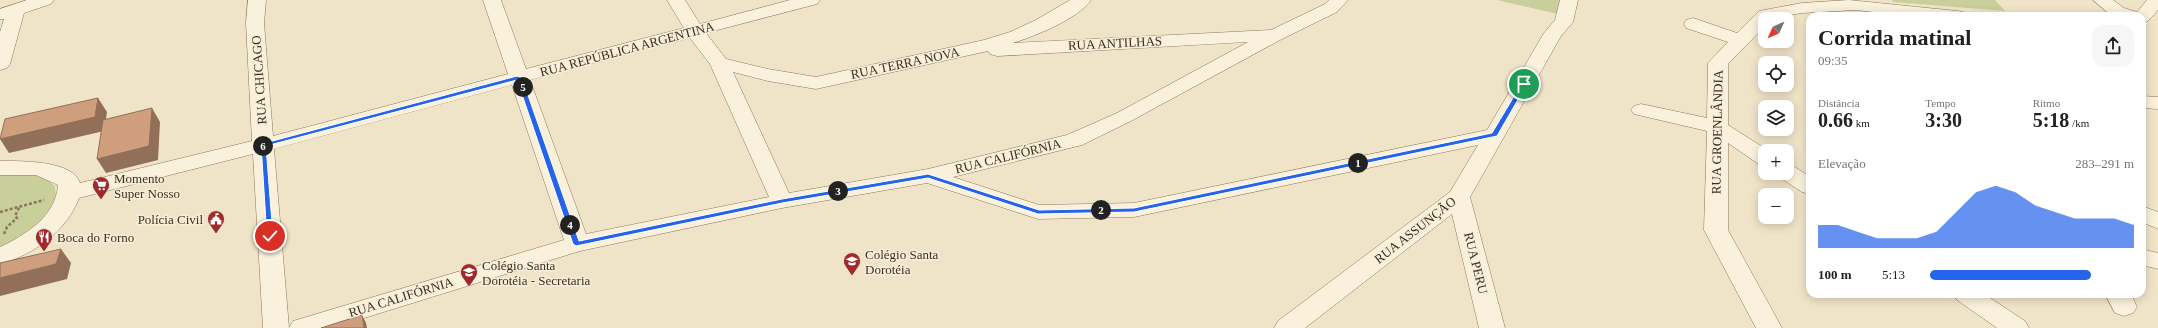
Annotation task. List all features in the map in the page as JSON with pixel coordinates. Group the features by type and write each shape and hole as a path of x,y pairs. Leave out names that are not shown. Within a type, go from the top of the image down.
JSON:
{"street":[{"path":"0,64 5,12 46,0"},
{"name":"RUA CHICAGO","path":"257,0 255,23 276,328"},
{"path":"492,0 576,244"},
{"path":"676,0 694,30 719,63 782,201"},
{"name":"RUA REPÚBLICA ARGENTINA","path":"70,193 263,145 811,0"},
{"name":"RUA TERRA NOVA","path":"719,63 768,75 816,83 957,52 1017,36 1061,14 1082,0"},
{"name":"RUA CALIFÓRNIA","path":"302,328 576,244 782,201 928,176 1074,140 1124,117 1273,36 1331,8 1339,0"},
{"name":"RUA ASSUNÇÃO","path":"1287,328 1459,197 1553,33 1564,22 1569,0"},
{"path":"2102,0 2118,12"},
{"path":"2146,12 2157,0"},
{"name":"RUA GROENLÂNDIA","path":"1769,328 1716,230 1718,63 1765,15 1802,8 1856,5 1920,12"},
{"path":"1694,24 1741,40"},
{"name":"RUA ANTILHAS","path":"957,52 1266,34 1273,36"},
{"path":"2146,102 2158,103"},
{"path":"1641,110 1717,127 1758,153"},
{"path":"928,176 1038,212 1134,210 1495,135"},
{"path":"0,168 44,168 58,174 69,182 70,193 65,206 54,221 32,239 0,256"},
{"path":"1794,176 1806,184"},
{"name":"RUA PERU","path":"1459,197 1492,328"},
{"path":"2146,215 2158,221"},
{"path":"2146,258 2158,261"},
{"path":"1972,298 2016,328"}],"path":[{"path":"0,212 70,193"},
{"path":"0,236 17,218 14,216 20,206"}],"green space":[{"path":"1497,0 1562,0 1558,14"},
{"path":"1892,0 1995,0 2005,11 1893,2"},
{"path":"19,173 42,176 55,186 56,199 51,209 39,223 24,235 0,250 0,174"}],"building":[{"path":"98,98 95,117 0,139 5,119"},
{"path":"152,108 149,146 97,159 103,120"},
{"path":"61,249 56,264 0,278 0,263"},
{"path":"362,315 364,328 321,328"}],"place":[{"name":"Momento Super Nosso","path":"101,200"},
{"name":"Polícia Civil","path":"216,234"},
{"name":"Boca do Forno","path":"44,252"},
{"name":"Colégio Santa Dorotéia","path":"852,276"},
{"name":"Colégio Santa Dorotéia - Secretaria","path":"469,287"}],"route":[{"path":"270,236 263,145 520,78 576,244 782,201 928,176 1038,212 1134,210 1495,135 1524,84"}]}
